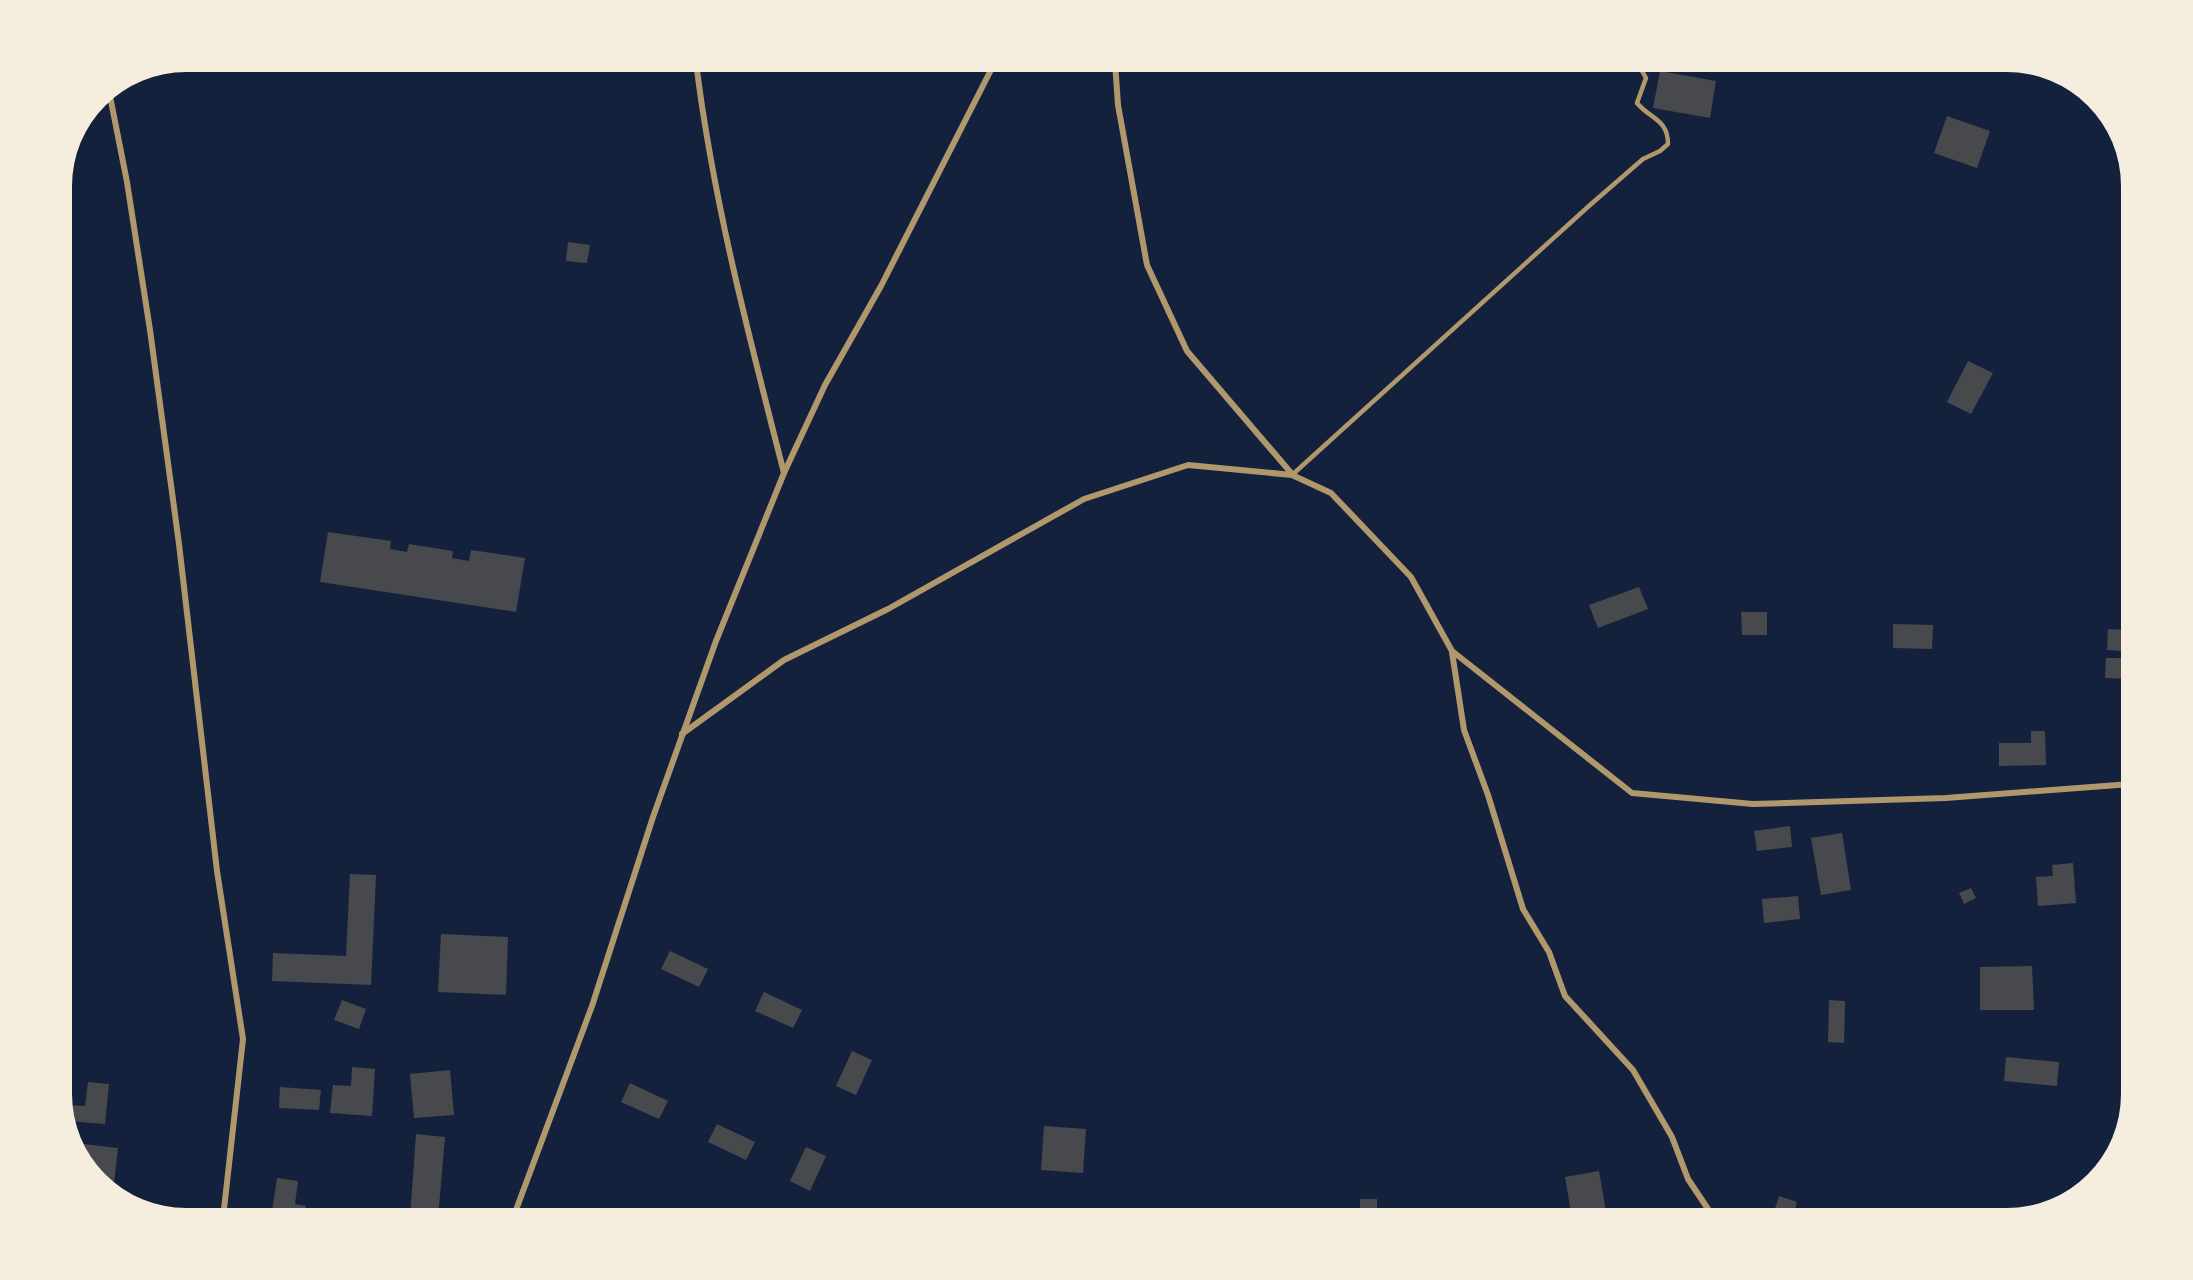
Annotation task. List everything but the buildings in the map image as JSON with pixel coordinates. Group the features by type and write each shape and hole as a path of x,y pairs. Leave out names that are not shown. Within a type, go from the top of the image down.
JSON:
{"street":[{"path":"697,72 704,129 728,252 784,473"},
{"path":"517,1208 592,1006 682,734 716,641 784,473 825,385 881,286 990,72"},
{"path":"1116,72 1118,105 1147,265 1187,351 1292,475"},
{"path":"111,100 127,182 151,342 179,544 217,871 243,1039 224,1208"},
{"path":"682,734 784,660 888,609 1084,500 1188,465 1292,475 1331,493 1411,577 1452,651 1464,730 1488,795 1523,909 1549,952 1565,996 1633,1070 1672,1137 1688,1179 1707,1208"},
{"path":"1452,651 1537,721 1632,793 1753,804 1946,798 2121,785"}],"lane":[{"path":"1292,475 1590,205 1644,159 1660,152 1668,144 1668,131 1663,123 1643,111 1637,103 1646,78 1643,72"}]}
